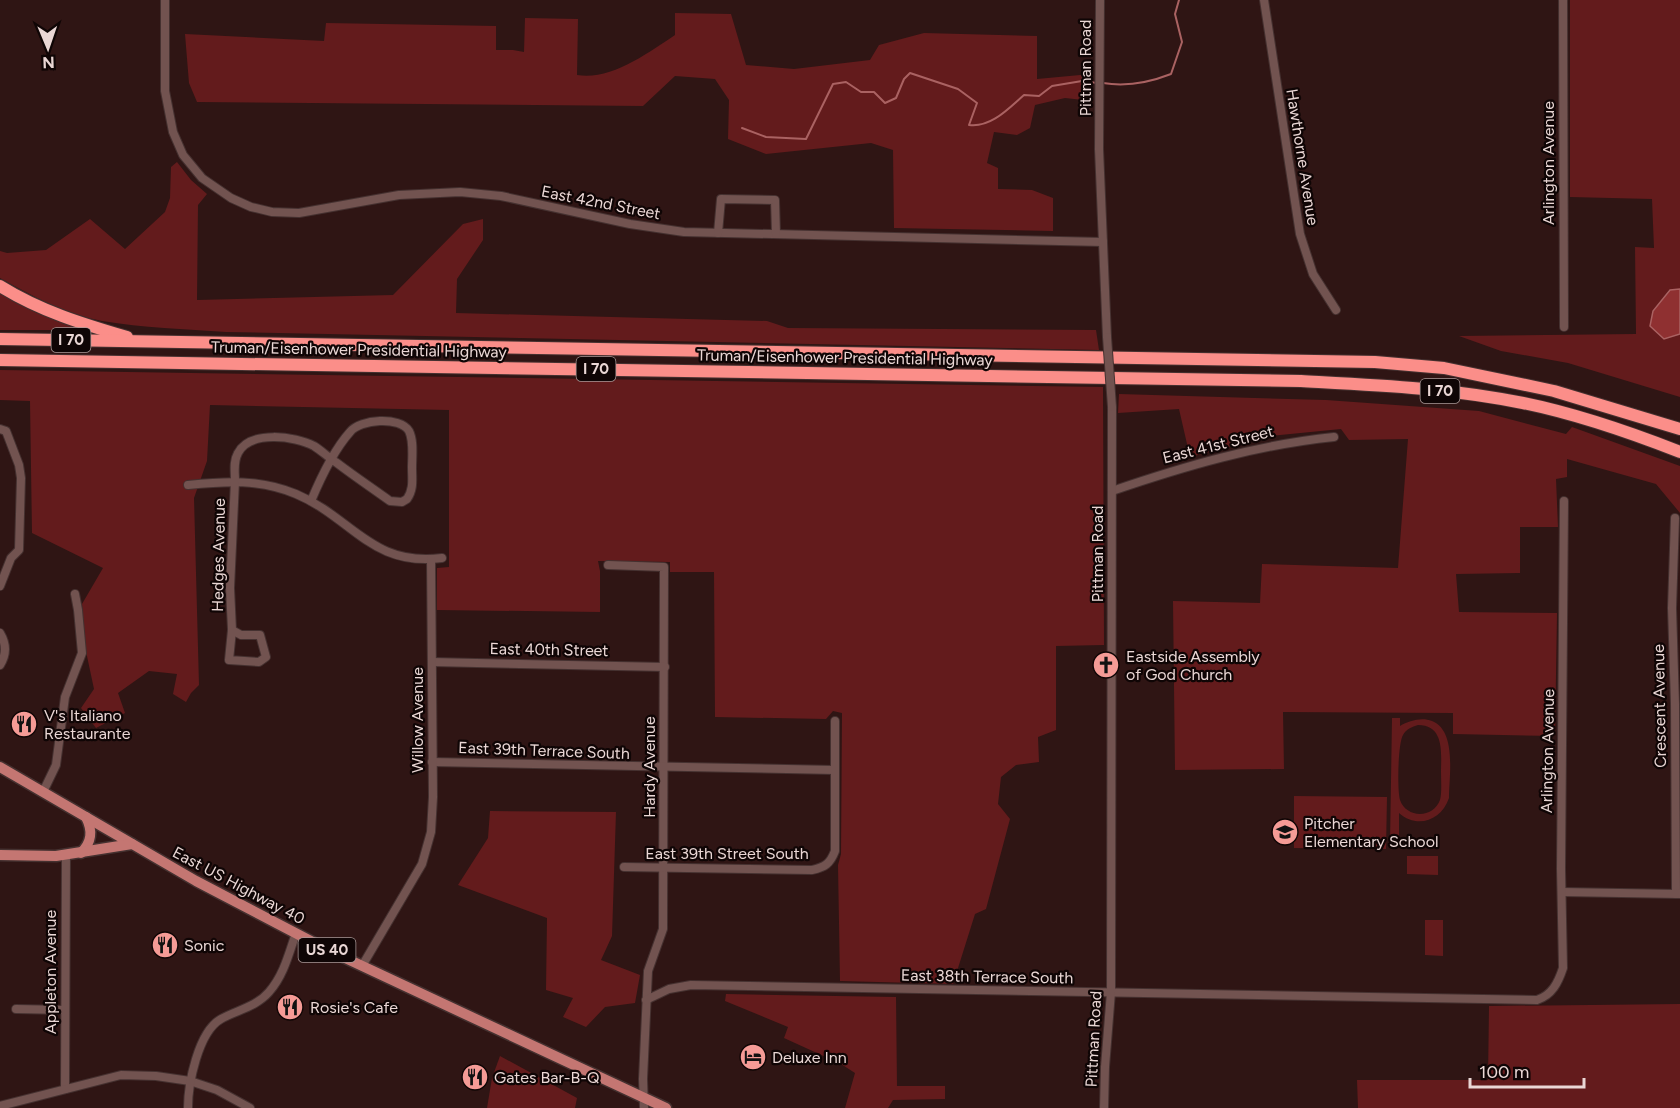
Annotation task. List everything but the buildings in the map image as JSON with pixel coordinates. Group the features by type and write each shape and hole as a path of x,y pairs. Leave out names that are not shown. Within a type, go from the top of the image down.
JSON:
{"highway":[{"path":"0,286 48,311 143,341"},
{"name":"Truman/Eisenhower Presidential Highway","path":"0,339 1376,362 1444,368 1554,391 1680,429"},
{"name":"Truman/Eisenhower Presidential Highway","path":"0,360 1301,381 1395,386 1523,403 1638,435 1680,452"}],"main road":[{"name":"East US Highway 40","path":"0,766 196,881 296,933 666,1108"},
{"path":"81,853 90,841 91,832 87,817"},
{"path":"0,855 66,855 132,844"}],"street":[{"name":"East 42nd Street","path":"165,0 165,91 173,132 183,155 202,178 227,197 251,207 272,212 299,213 399,195 460,192 501,196 630,224 684,232 1103,242"},
{"name":"Pittman Road","path":"1100,0 1099,149 1112,407 1111,992 1104,1108"},
{"name":"Hawthorne Avenue","path":"1264,0 1300,234 1313,274 1336,310"},
{"name":"Arlington Avenue","path":"1563,0 1564,327"},
{"path":"718,233 721,199 775,200 776,234"},
{"path":"235,481 234,464 242,446 254,440 279,438 304,442 316,447 332,459 390,501 402,502 407,499 413,488 412,437 406,427 396,422 368,421 350,431 332,459 324,471 311,501"},
{"path":"0,586 11,558 19,550 19,465 3,430"},
{"name":"East 41st Street","path":"1112,491 1173,470 1260,447 1334,437"},
{"path":"188,485 235,481 274,486 311,501 381,550 405,558 431,560 442,558"},
{"name":"Hedges Avenue","path":"232,630 241,635 260,635 266,657 259,662 230,660 232,630 230,588 235,481"},
{"name":"Arlington Avenue","path":"1546,996 1558,982 1563,968 1564,501"},
{"name":"Crescent Avenue","path":"1675,518 1672,608 1678,704 1679,896"},
{"name":"Willow Avenue","path":"362,966 422,864 431,832 431,560"},
{"name":"Hardy Avenue","path":"608,565 664,567 663,929 648,971 644,1108"},
{"path":"43,792 56,765 65,697 82,653 75,594"},
{"path":"0,665 6,652 2,637"},
{"name":"East 40th Street","path":"432,662 665,667"},
{"path":"835,721 835,771"},
{"name":"East 39th Terrace South","path":"432,762 835,771"},
{"name":"East 39th Street South","path":"624,867 812,870 824,867 829,863 835,851 835,771"},
{"name":"Appleton Avenue","path":"65,1089 66,855"},
{"path":"1562,892 1679,896"},
{"path":"188,1108 190,1081 208,1032 220,1020 248,1008 269,993 283,971 296,933"},
{"name":"East 38th Terrace South","path":"646,1000 669,989 691,985 1537,1000 1546,996"},
{"path":"15,1009 65,1010"},
{"path":"0,1106 121,1075 156,1076 190,1081 217,1090 250,1108"}],"shaded area":[{"path":"1570,0 1680,0 1680,289 1669,290 1653,311 1664,339 1680,334 1680,397 1568,363 1501,351 1459,336 1636,334 1635,247 1654,248 1652,199 1570,197"},
{"path":"675,13 731,14 746,65 794,69 870,60 879,45 924,33 1037,36 1037,79 1091,74 1092,101 1065,98 1035,105 1030,128 1017,135 994,132 987,163 998,168 998,189 1032,190 1053,198 1053,231 894,228 893,150 871,143 766,154 728,139 729,100 715,79 675,76 643,106 197,102 189,83 185,34 324,41 326,23 496,26 496,50 524,52 525,18 578,19 577,75 590,76 615,70 628,64 675,35"},
{"path":"177,162 191,180 207,194 198,205 197,300 393,295 463,224 483,219 483,240 457,279 456,313 767,321 788,328 1096,330 1099,350 226,332 148,327 102,321 75,314 50,304 0,278 0,251 7,253 46,250 90,219 125,249 165,212 170,198 171,167"},
{"path":"1680,289 1680,334 1664,339 1650,326 1653,311 1670,290"},
{"path":"0,293 37,313 83,330 0,330"},
{"path":"0,370 1103,387 1104,645 1056,646 1056,730 1038,737 1039,762 1016,765 1001,777 998,804 1010,819 986,909 975,914 953,984 840,981 838,865 841,854 842,713 833,711 826,719 715,717 714,572 670,572 670,562 598,561 600,612 437,610 437,568 449,567 449,410 210,405 207,461 194,498 199,685 186,702 173,694 177,674 149,671 118,693 125,713 96,728 81,708 94,689 84,642 82,604 103,568 32,533 30,401 0,400"},
{"path":"1119,394 1326,400 1479,411 1566,434 1572,427 1680,466 1680,513 1656,484 1567,459 1567,477 1556,479 1558,527 1520,527 1520,573 1456,574 1459,612 1557,613 1555,736 1453,734 1453,713 1283,712 1284,769 1175,770 1173,601 1260,603 1262,564 1398,568 1408,439 1349,440 1341,429 1270,436 1190,457 1179,409 1118,413"},
{"path":"1392,718 1400,718 1400,726 1415,720 1432,721 1440,726 1448,744 1449,798 1440,812 1428,820 1413,821 1399,813 1399,844 1390,844","holes":["1418,725 1427,726 1433,730 1440,742 1441,794 1437,806 1432,811 1420,814 1408,810 1400,800 1399,756 1401,740 1406,731"]},
{"path":"1294,796 1387,797 1386,849 1294,848"},
{"path":"490,811 616,812 612,936 601,960 640,975 635,1003 605,1007 586,1027 563,1017 573,998 546,990 547,918 458,885 488,838"},
{"path":"1407,856 1438,856 1438,875 1407,874"},
{"path":"1425,920 1443,920 1443,956 1425,955"},
{"path":"726,994 896,997 897,1086 945,1086 945,1099 893,1100 888,1108 845,1108 855,1073 841,1064 784,1038 788,1027 725,1001"},
{"path":"1680,1004 1680,1108 1358,1108 1357,1080 1488,1080 1489,1006"},
{"path":"500,1056 577,1098 575,1108 487,1108 492,1078"}],"waterway":[{"path":"1103,83 1121,85 1137,83 1171,74 1182,42 1175,14 1179,0"},
{"path":"742,128 766,137 806,139 833,84 846,82 861,92 874,92 885,103 896,98 904,79 910,73 958,89 977,103 969,125 992,120 1024,95 1039,96 1052,86 1082,81 1097,83"}],"place":[{"name":"Eastside Assembly of God Church","path":"1106,665"},
{"name":"V's Italiano Restaurante","path":"24,724"},
{"name":"Pitcher Elementary School","path":"1285,832"},
{"name":"Sonic","path":"165,945"},
{"name":"Rosie's Cafe","path":"290,1007"},
{"name":"Deluxe Inn","path":"753,1057"},
{"name":"Gates Bar-B-Q","path":"475,1077"}]}
